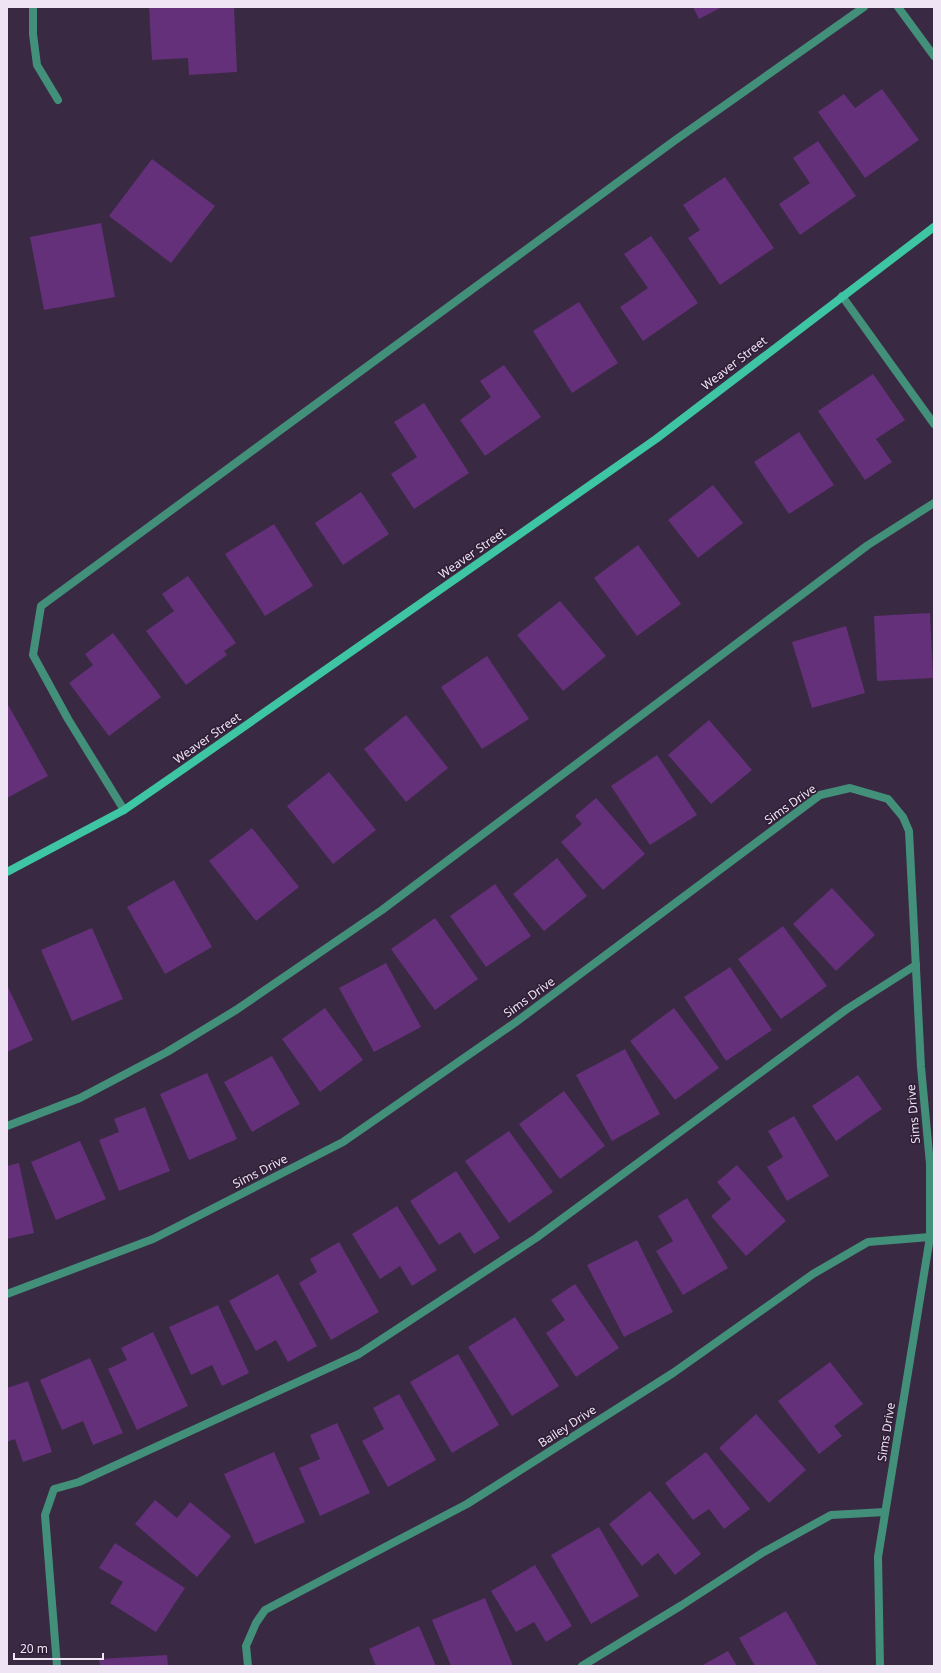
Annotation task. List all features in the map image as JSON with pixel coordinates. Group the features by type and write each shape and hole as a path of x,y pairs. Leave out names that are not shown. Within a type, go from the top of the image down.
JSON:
{"street":[{"path":"33,7 33,34 38,65 58,100"},
{"path":"124,810 68,719 33,655 41,606 674,141 864,7"},
{"path":"898,7 934,56"},
{"name":"Weaver Street","path":"7,872 124,810 656,439 934,227"},
{"path":"842,296 934,424"},
{"path":"7,1126 80,1098 168,1052 236,1010 382,910 868,545 934,503"},
{"name":"Sims Drive","path":"7,1294 153,1239 342,1142 516,1022 820,795 850,788 888,799 902,817 909,831 921,1067 930,1164 930,1237 878,1557 880,1666"},
{"path":"57,1666 45,1514 54,1489 78,1482 359,1354 536,1238 847,1010 916,965"},
{"name":"Bailey Drive","path":"248,1666 246,1646 256,1623 265,1610 468,1504 673,1373 813,1274 868,1242 930,1237"},
{"path":"582,1666 682,1605 762,1553 831,1514 885,1512"}],"building":[{"path":"149,7 234,7 237,72 189,75 188,58 152,60"},
{"path":"693,7 722,7 699,19"},
{"path":"882,89 919,140 865,178 818,112 844,94 855,108"},
{"path":"818,141 856,196 800,235 779,204 810,183 793,158"},
{"path":"152,159 215,206 171,263 109,216"},
{"path":"725,177 774,248 720,285 688,238 700,230 683,205"},
{"path":"101,223 115,297 44,310 30,237"},
{"path":"651,236 698,303 643,341 620,307 648,288 624,254"},
{"path":"579,302 618,363 572,393 533,331"},
{"path":"504,365 541,417 485,456 460,420 491,397 480,381"},
{"path":"873,374 905,420 876,439 892,462 865,480 818,411"},
{"path":"424,403 469,473 414,509 391,474 417,457 394,422"},
{"path":"799,432 834,485 789,514 754,462"},
{"path":"713,485 743,523 698,558 668,520"},
{"path":"361,492 389,534 343,565 315,523"},
{"path":"274,524 313,586 265,616 225,554"},
{"path":"638,545 681,604 637,636 594,578"},
{"path":"188,576 236,643 224,651 227,655 186,685 146,631 174,611 162,594"},
{"path":"560,601 606,656 563,691 517,635"},
{"path":"930,613 933,678 877,681 874,616"},
{"path":"846,626 865,693 812,708 792,642"},
{"path":"113,633 161,697 109,736 69,683 93,665 85,654"},
{"path":"487,656 529,719 482,749 441,687"},
{"path":"7,703 48,776 7,798"},
{"path":"406,715 448,768 406,802 364,749"},
{"path":"709,720 752,770 711,804 668,755"},
{"path":"657,755 697,815 650,845 611,786"},
{"path":"329,772 376,830 333,864 287,806"},
{"path":"596,798 645,854 603,890 561,842 582,824 575,816"},
{"path":"252,828 299,887 256,921 209,861"},
{"path":"557,858 587,896 544,931 513,894"},
{"path":"174,880 212,947 165,974 127,907"},
{"path":"495,884 531,936 486,967 450,916"},
{"path":"832,888 875,935 836,971 793,924"},
{"path":"435,918 478,979 435,1010 391,949"},
{"path":"783,926 827,986 781,1019 738,959"},
{"path":"92,928 123,999 72,1021 41,950"},
{"path":"386,963 421,1027 374,1052 339,988"},
{"path":"730,967 772,1030 726,1061 684,997"},
{"path":"7,985 33,1040 7,1052"},
{"path":"325,1008 363,1060 320,1092 282,1039"},
{"path":"674,1008 719,1068 675,1100 630,1041"},
{"path":"625,1049 660,1114 612,1141 576,1075"},
{"path":"272,1056 300,1104 252,1132 224,1082"},
{"path":"207,1073 237,1139 189,1160 160,1094"},
{"path":"858,1075 882,1109 836,1141 812,1106"},
{"path":"564,1091 605,1146 560,1179 519,1124"},
{"path":"145,1107 170,1171 119,1191 99,1140 119,1132 114,1119"},
{"path":"794,1116 829,1176 787,1201 767,1167 783,1157 768,1131"},
{"path":"509,1131 553,1192 509,1223 465,1161"},
{"path":"80,1141 106,1199 56,1220 31,1162"},
{"path":"19,1163 34,1233 7,1239 7,1166"},
{"path":"737,1165 786,1221 746,1256 711,1216 731,1199 717,1182"},
{"path":"456,1171 500,1238 474,1254 460,1232 439,1245 410,1201"},
{"path":"687,1198 728,1268 683,1295 656,1251 673,1241 658,1216"},
{"path":"397,1206 437,1270 412,1286 400,1266 380,1279 352,1234"},
{"path":"637,1240 673,1312 624,1337 587,1265"},
{"path":"339,1242 379,1312 331,1340 299,1283 317,1272 310,1259"},
{"path":"278,1274 317,1346 288,1362 276,1340 256,1351 229,1301"},
{"path":"575,1284 619,1348 576,1377 546,1333 565,1320 551,1300"},
{"path":"218,1305 249,1373 222,1386 212,1365 191,1375 169,1327"},
{"path":"515,1317 559,1386 512,1416 468,1347"},
{"path":"153,1332 188,1406 137,1430 108,1369 127,1360 121,1348"},
{"path":"458,1354 499,1425 452,1453 410,1382"},
{"path":"90,1358 123,1433 93,1445 83,1421 62,1430 40,1380"},
{"path":"830,1362 863,1404 834,1426 842,1436 819,1454 778,1401"},
{"path":"28,1381 52,1452 23,1462 15,1439 7,1442 7,1388"},
{"path":"399,1394 436,1460 388,1487 362,1441 384,1429 373,1408"},
{"path":"756,1414 806,1470 769,1503 719,1448"},
{"path":"337,1423 370,1493 320,1516 299,1468 320,1459 310,1435"},
{"path":"274,1452 305,1522 255,1544 224,1474"},
{"path":"706,1452 750,1509 724,1529 709,1509 693,1520 665,1483"},
{"path":"650,1491 701,1554 675,1575 658,1553 642,1566 609,1524"},
{"path":"155,1500 177,1518 190,1502 231,1536 197,1577 135,1524"},
{"path":"599,1527 639,1596 591,1624 551,1555"},
{"path":"115,1543 185,1588 156,1632 110,1603 123,1582 99,1568"},
{"path":"535,1565 572,1626 546,1642 534,1622 516,1632 491,1591"},
{"path":"485,1598 513,1666 451,1666 432,1620"},
{"path":"786,1611 818,1666 755,1666 739,1638"},
{"path":"419,1626 436,1666 376,1666 369,1649"},
{"path":"728,1651 737,1666 701,1666"},
{"path":"167,1655 168,1666 100,1666 99,1659"}]}
